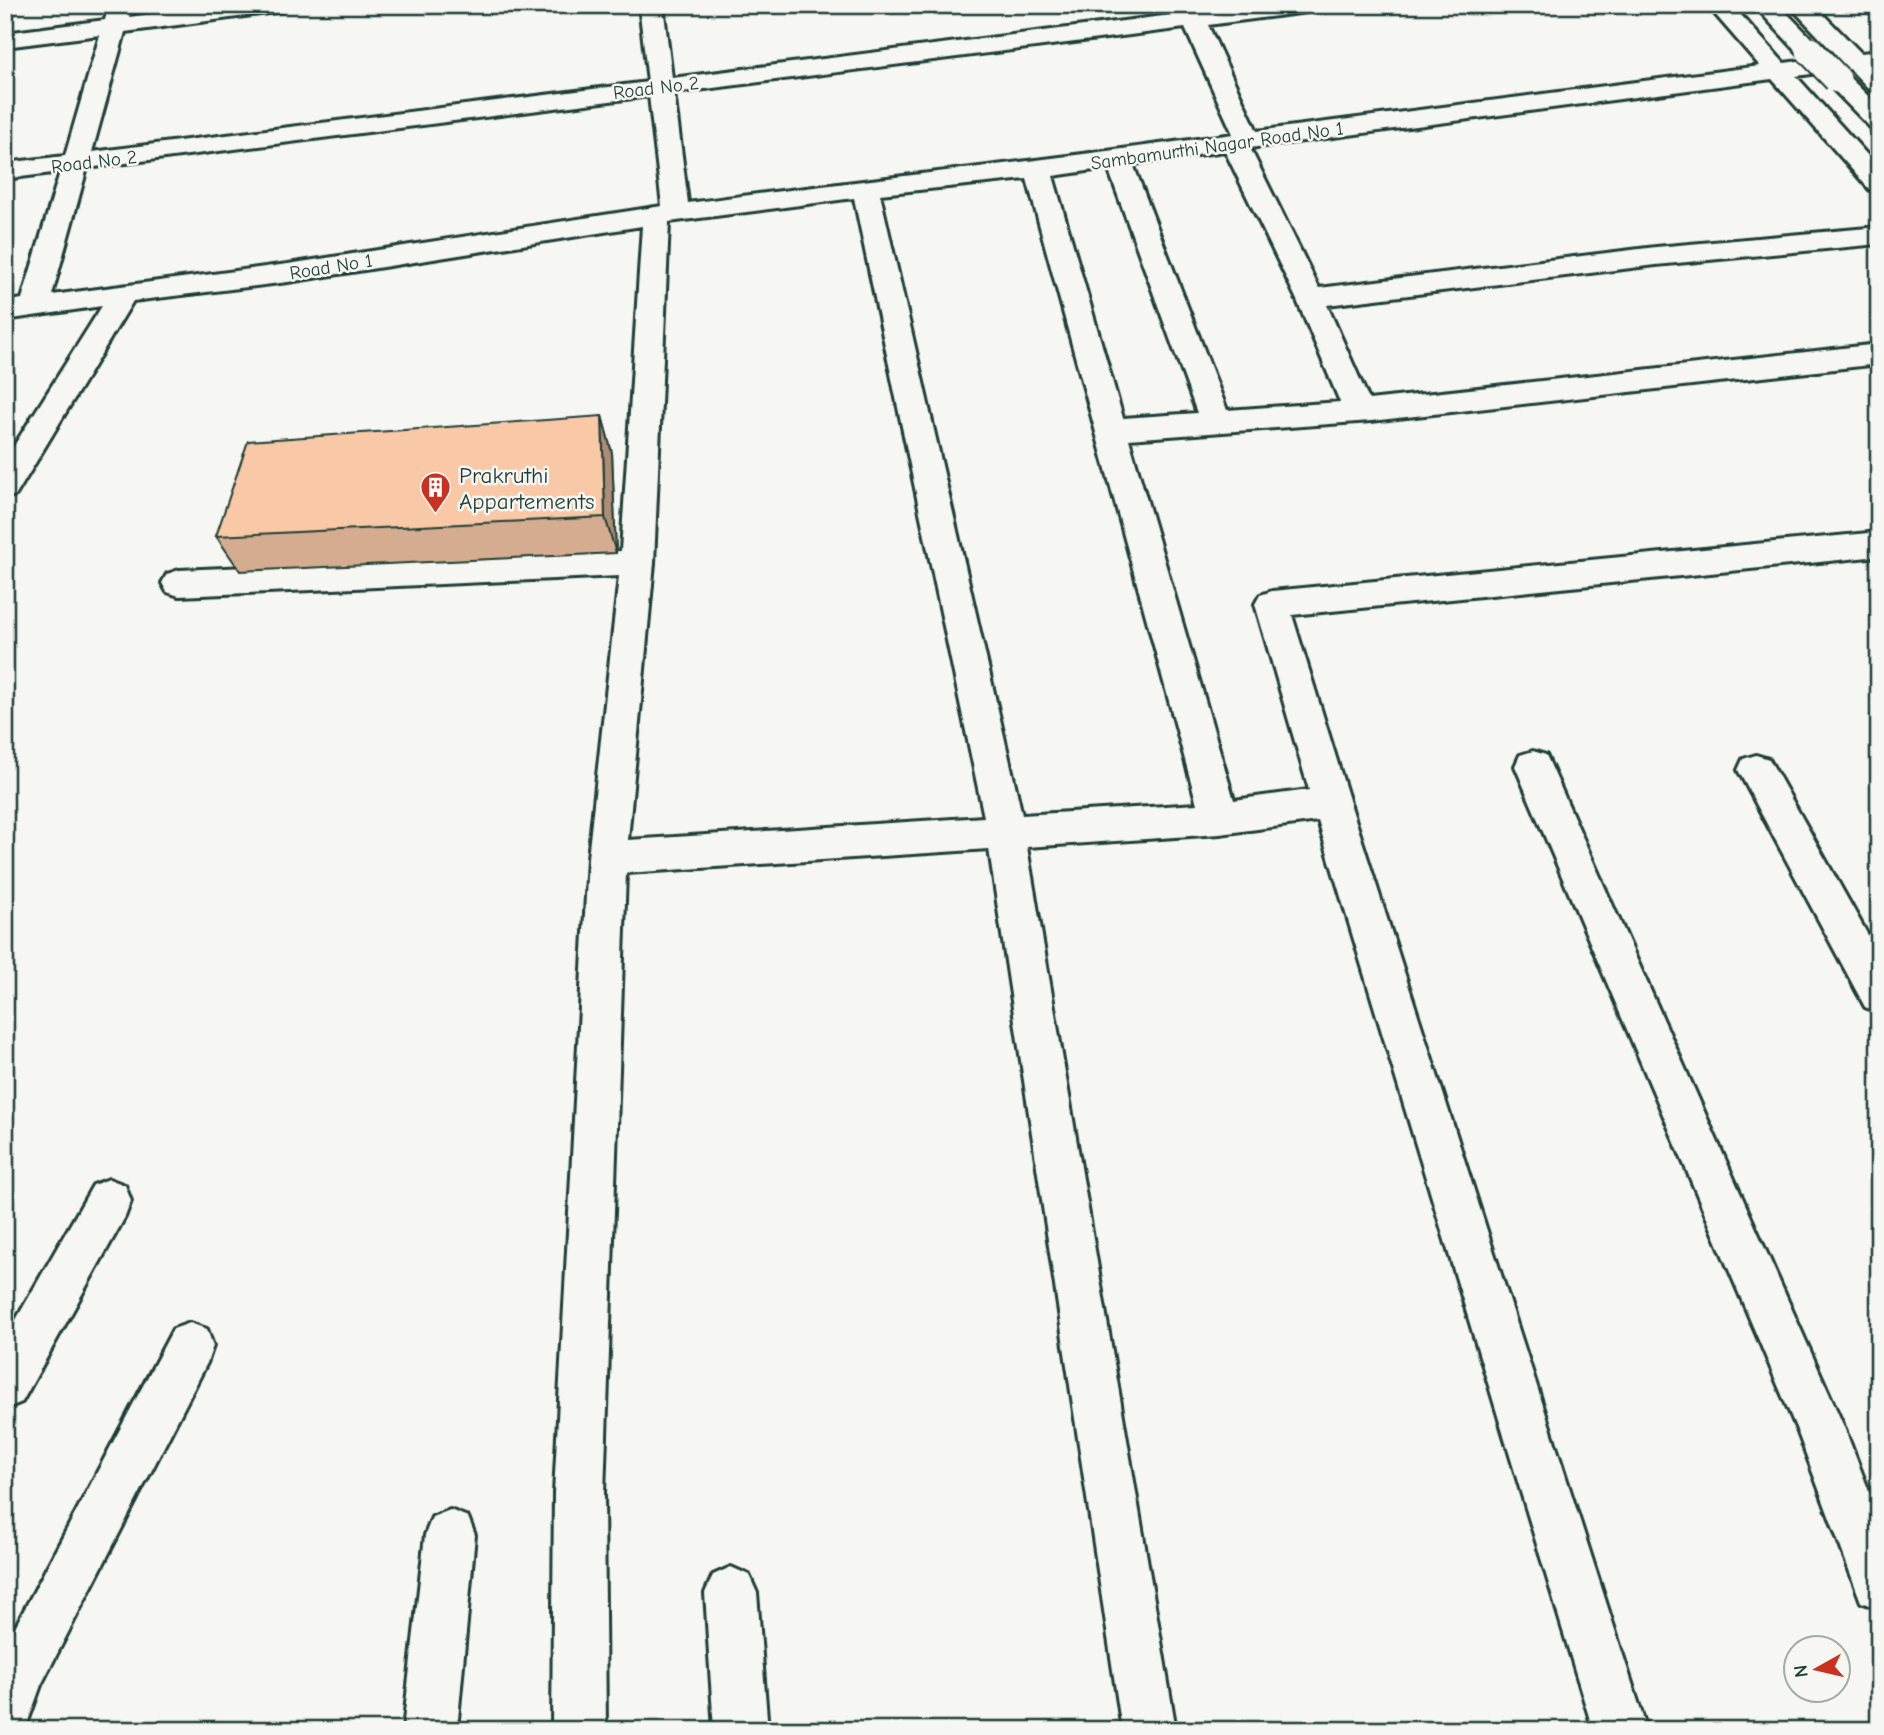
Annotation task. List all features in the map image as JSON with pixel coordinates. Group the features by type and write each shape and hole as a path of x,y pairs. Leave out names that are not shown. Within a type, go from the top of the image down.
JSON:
{"street":[{"path":"5,40 119,15 276,5"},
{"path":"579,1730 579,1493 607,859 637,563 630,442 666,214 661,86 651,5"},
{"name":"Road No 2","path":"5,171 661,86 1191,12 1307,5"},
{"path":"1718,5 1879,184"},
{"path":"1766,5 1810,51 1857,66"},
{"path":"1801,5 1857,66 1879,85"},
{"path":"1191,12 1241,141 1359,411"},
{"path":"34,307 119,15"},
{"path":"1857,66 1879,122"},
{"name":"Sambamurthi Nagar Road No 1","path":"666,214 865,188 1038,170 1777,70 1857,66"},
{"path":"1118,159 1216,422"},
{"path":"1038,170 1220,818"},
{"path":"865,188 1006,831 1149,1730"},
{"name":"Road No 1","path":"5,311 288,273 666,214"},
{"path":"1310,298 1642,257 1879,235"},
{"path":"5,487 124,293"},
{"path":"1111,430 1359,411 1879,354"},
{"path":"1620,1730 1331,803 1272,604 1879,544"},
{"path":"179,583 637,563"},
{"path":"1532,766 1820,1427 1879,1584"},
{"path":"1756,770 1879,994"},
{"path":"607,859 1220,818 1331,803"},
{"path":"5,1385 109,1200"},
{"path":"5,1714 18,1675 190,1346"},
{"path":"430,1730 450,1535"},
{"path":"731,1593 741,1730"}],"building":[{"path":"602,416 605,517 216,536 248,441"}],"place":[{"name":"Prakruthi Appartements","path":"436,515"}]}
